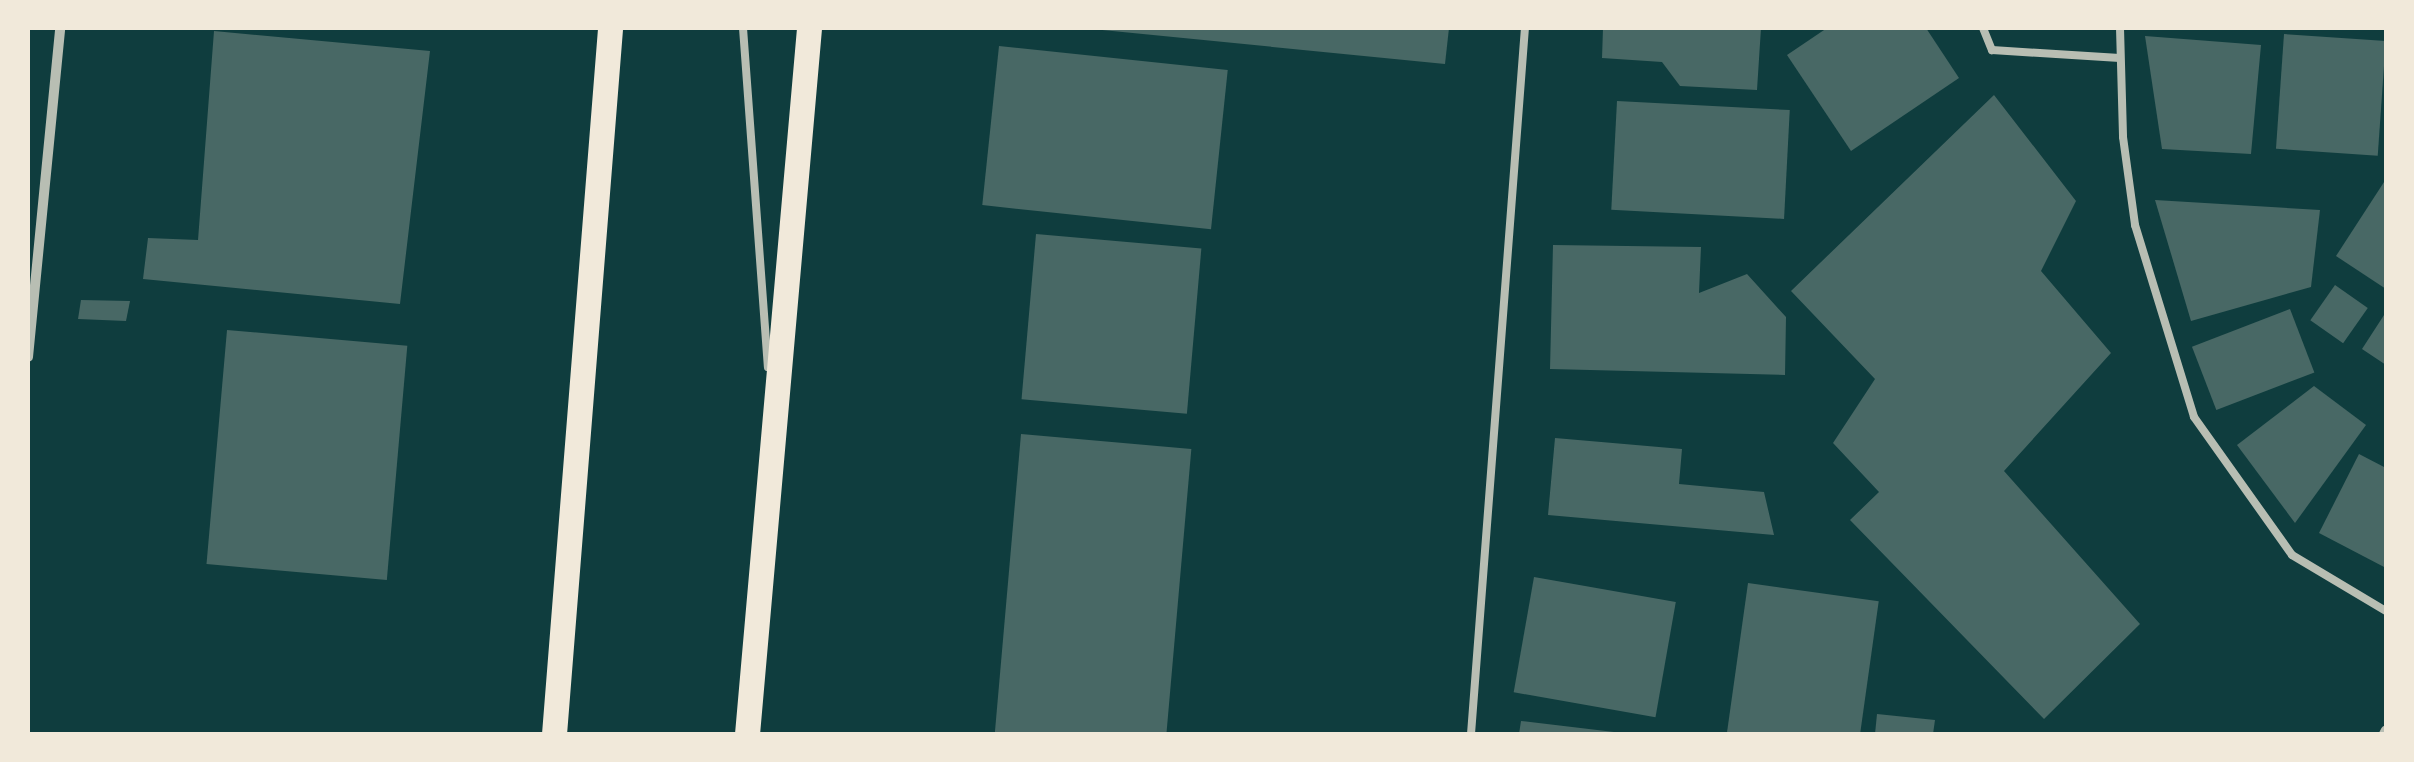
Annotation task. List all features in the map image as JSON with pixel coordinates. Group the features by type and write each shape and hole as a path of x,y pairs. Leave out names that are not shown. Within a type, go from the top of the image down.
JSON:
{"main road":[{"path":"554,734 610,28"},
{"path":"747,734 809,28"}],"street":[{"path":"28,357 60,28"}],"lane":[{"path":"743,28 772,436"},
{"path":"1470,734 1526,28"},
{"path":"1984,28 1992,50 2120,58"},
{"path":"2120,28 2123,137 2135,224 2194,417 2292,555 2386,610"}],"building":[{"path":"1082,28 1449,28 1445,64"},
{"path":"1603,28 1761,28 1757,90 1680,86 1662,62 1602,58"},
{"path":"1827,28 1926,28 1959,78 1851,151 1787,55"},
{"path":"214,31 430,51 400,304 143,279 148,238 198,240"},
{"path":"2284,34 2386,41 2378,156 2276,149"},
{"path":"2145,36 2261,45 2251,154 2162,149"},
{"path":"999,46 1228,70 1211,229 982,205"},
{"path":"1994,95 2076,201 2041,271 2111,353 2004,471 2140,624 2044,719 1850,520 1879,492 1833,443 1875,379 1791,291"},
{"path":"1617,101 1790,110 1784,219 1611,210"},
{"path":"2386,179 2386,289 2336,256"},
{"path":"2155,200 2320,210 2311,287 2191,321"},
{"path":"1036,234 1201,248 1187,414 1022,399"},
{"path":"1553,245 1701,247 1699,293 1747,274 1786,317 1785,375 1550,369"},
{"path":"2335,285 2368,308 2343,343 2310,320"},
{"path":"81,300 130,301 126,321 78,319"},
{"path":"2290,309 2314,372 2216,410 2192,347"},
{"path":"2386,312 2386,365 2362,349"},
{"path":"227,330 407,346 387,580 207,564"},
{"path":"2314,386 2366,425 2295,523 2237,445"},
{"path":"1021,434 1191,449 1166,734 995,734"},
{"path":"1555,438 1682,449 1679,484 1764,492 1774,535 1548,515"},
{"path":"2359,454 2386,468 2386,568 2319,533"},
{"path":"1534,577 1676,602 1655,717 1514,692"},
{"path":"1748,583 1879,601 1860,734 1727,734"},
{"path":"1877,714 1935,720 1933,734 1875,734"},
{"path":"1521,721 1614,732 1614,734 1519,734"}]}
